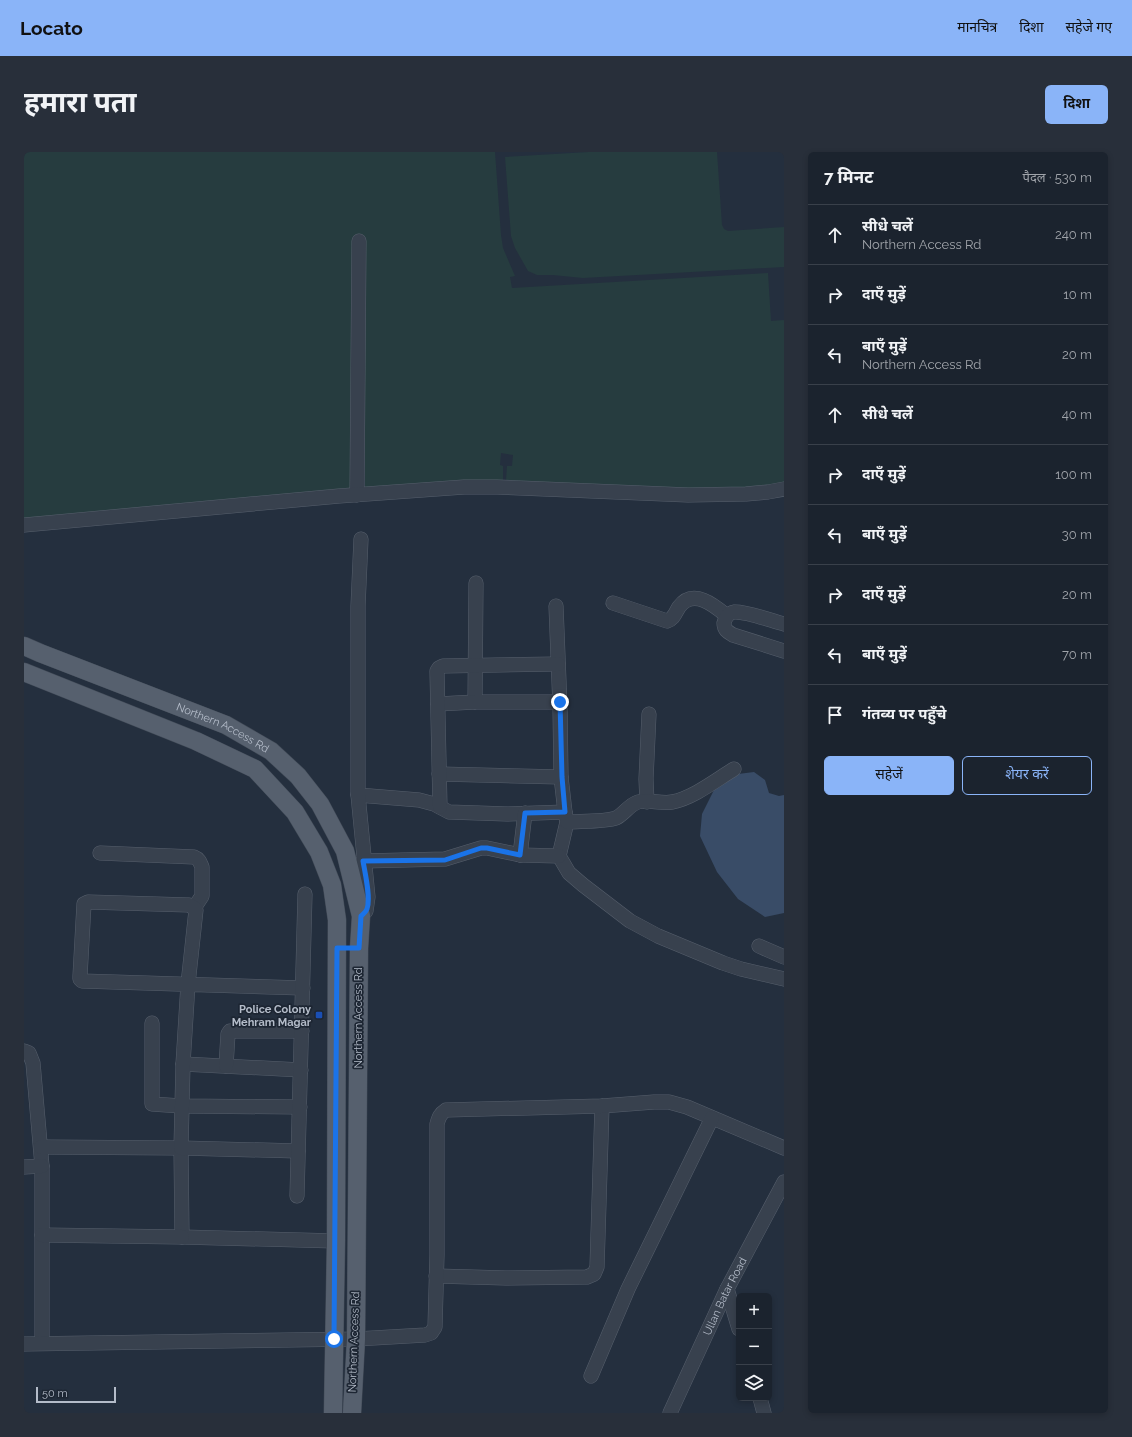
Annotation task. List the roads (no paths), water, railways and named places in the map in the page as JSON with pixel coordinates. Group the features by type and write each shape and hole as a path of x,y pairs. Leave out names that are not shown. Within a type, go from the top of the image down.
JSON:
{"main road":[{"name":"Northern Access Rd","path":"24,646 226,725 271,751 298,776 320,804 345,851 361,916 359,948 356,1339 352,1413"},
{"name":"Northern Access Rd","path":"24,672 196,741 255,770 295,812 319,852 332,885 337,920 336,1241 333,1413"},
{"path":"337,948 359,948"}],"street":[{"path":"357,495 359,241"},
{"path":"24,525 357,495 477,487 688,495 746,494 784,489"},
{"path":"361,538 358,606 358,796 363,861 368,898 368,906 366,911 361,916"},
{"path":"475,702 474,666 476,583"},
{"path":"613,603 667,621 672,619 684,601 696,598 705,600 716,606 727,616"},
{"path":"556,606 562,777 566,817 559,856 569,873 630,921 658,936 741,969 784,979"},
{"path":"784,624 735,612 730,613 727,616 724,624 724,628 727,632 733,635 784,651"},
{"path":"440,807 437,671 439,668 443,666 558,664"},
{"path":"438,704 475,702 560,702"},
{"path":"647,802 646,766 649,714"},
{"path":"358,796 419,800 450,812 507,814 525,813 610,820 641,801 666,803 684,799 734,769"},
{"path":"440,774 562,777"},
{"path":"520,855 525,813"},
{"path":"363,861 445,860 481,848 520,855 559,856"},
{"path":"100,853 197,858 202,867 202,896 194,908"},
{"path":"297,1196 305,894"},
{"path":"182,1236 181,1106 188,984 196,914 194,908 189,905 165,903 88,902 84,904 81,980 188,984 303,988"},
{"path":"759,946 784,957"},
{"path":"152,1023 153,1104 181,1106 300,1107"},
{"path":"226,1066 228,1034 230,1030 302,1031"},
{"path":"24,1051 29,1053 33,1063 41,1147 42,1343"},
{"path":"183,1064 301,1070"},
{"path":"24,1344 356,1339 425,1335 431,1333 435,1327 437,1124 442,1113 451,1110 602,1106 670,1102 687,1107 784,1148"},
{"path":"436,1276 520,1278 587,1277 594,1274 597,1267 602,1106"},
{"path":"592,1376 628,1289 712,1118"},
{"path":"41,1147 298,1150"},
{"path":"24,1167 42,1166"},
{"name":"Ullan Batar Road","path":"670,1413 727,1289 784,1182"},
{"path":"42,1235 182,1236 336,1241"},
{"path":"727,1289 736,1319"},
{"path":"761,1401 764,1413"}],"water":[{"path":"754,772 765,780 769,793 779,796 784,795 784,913 765,917 738,899 717,872 700,836 702,814 715,788 730,775"}],"place":[{"name":"Police Colony Mehram Magar","path":"319,1015"}]}
